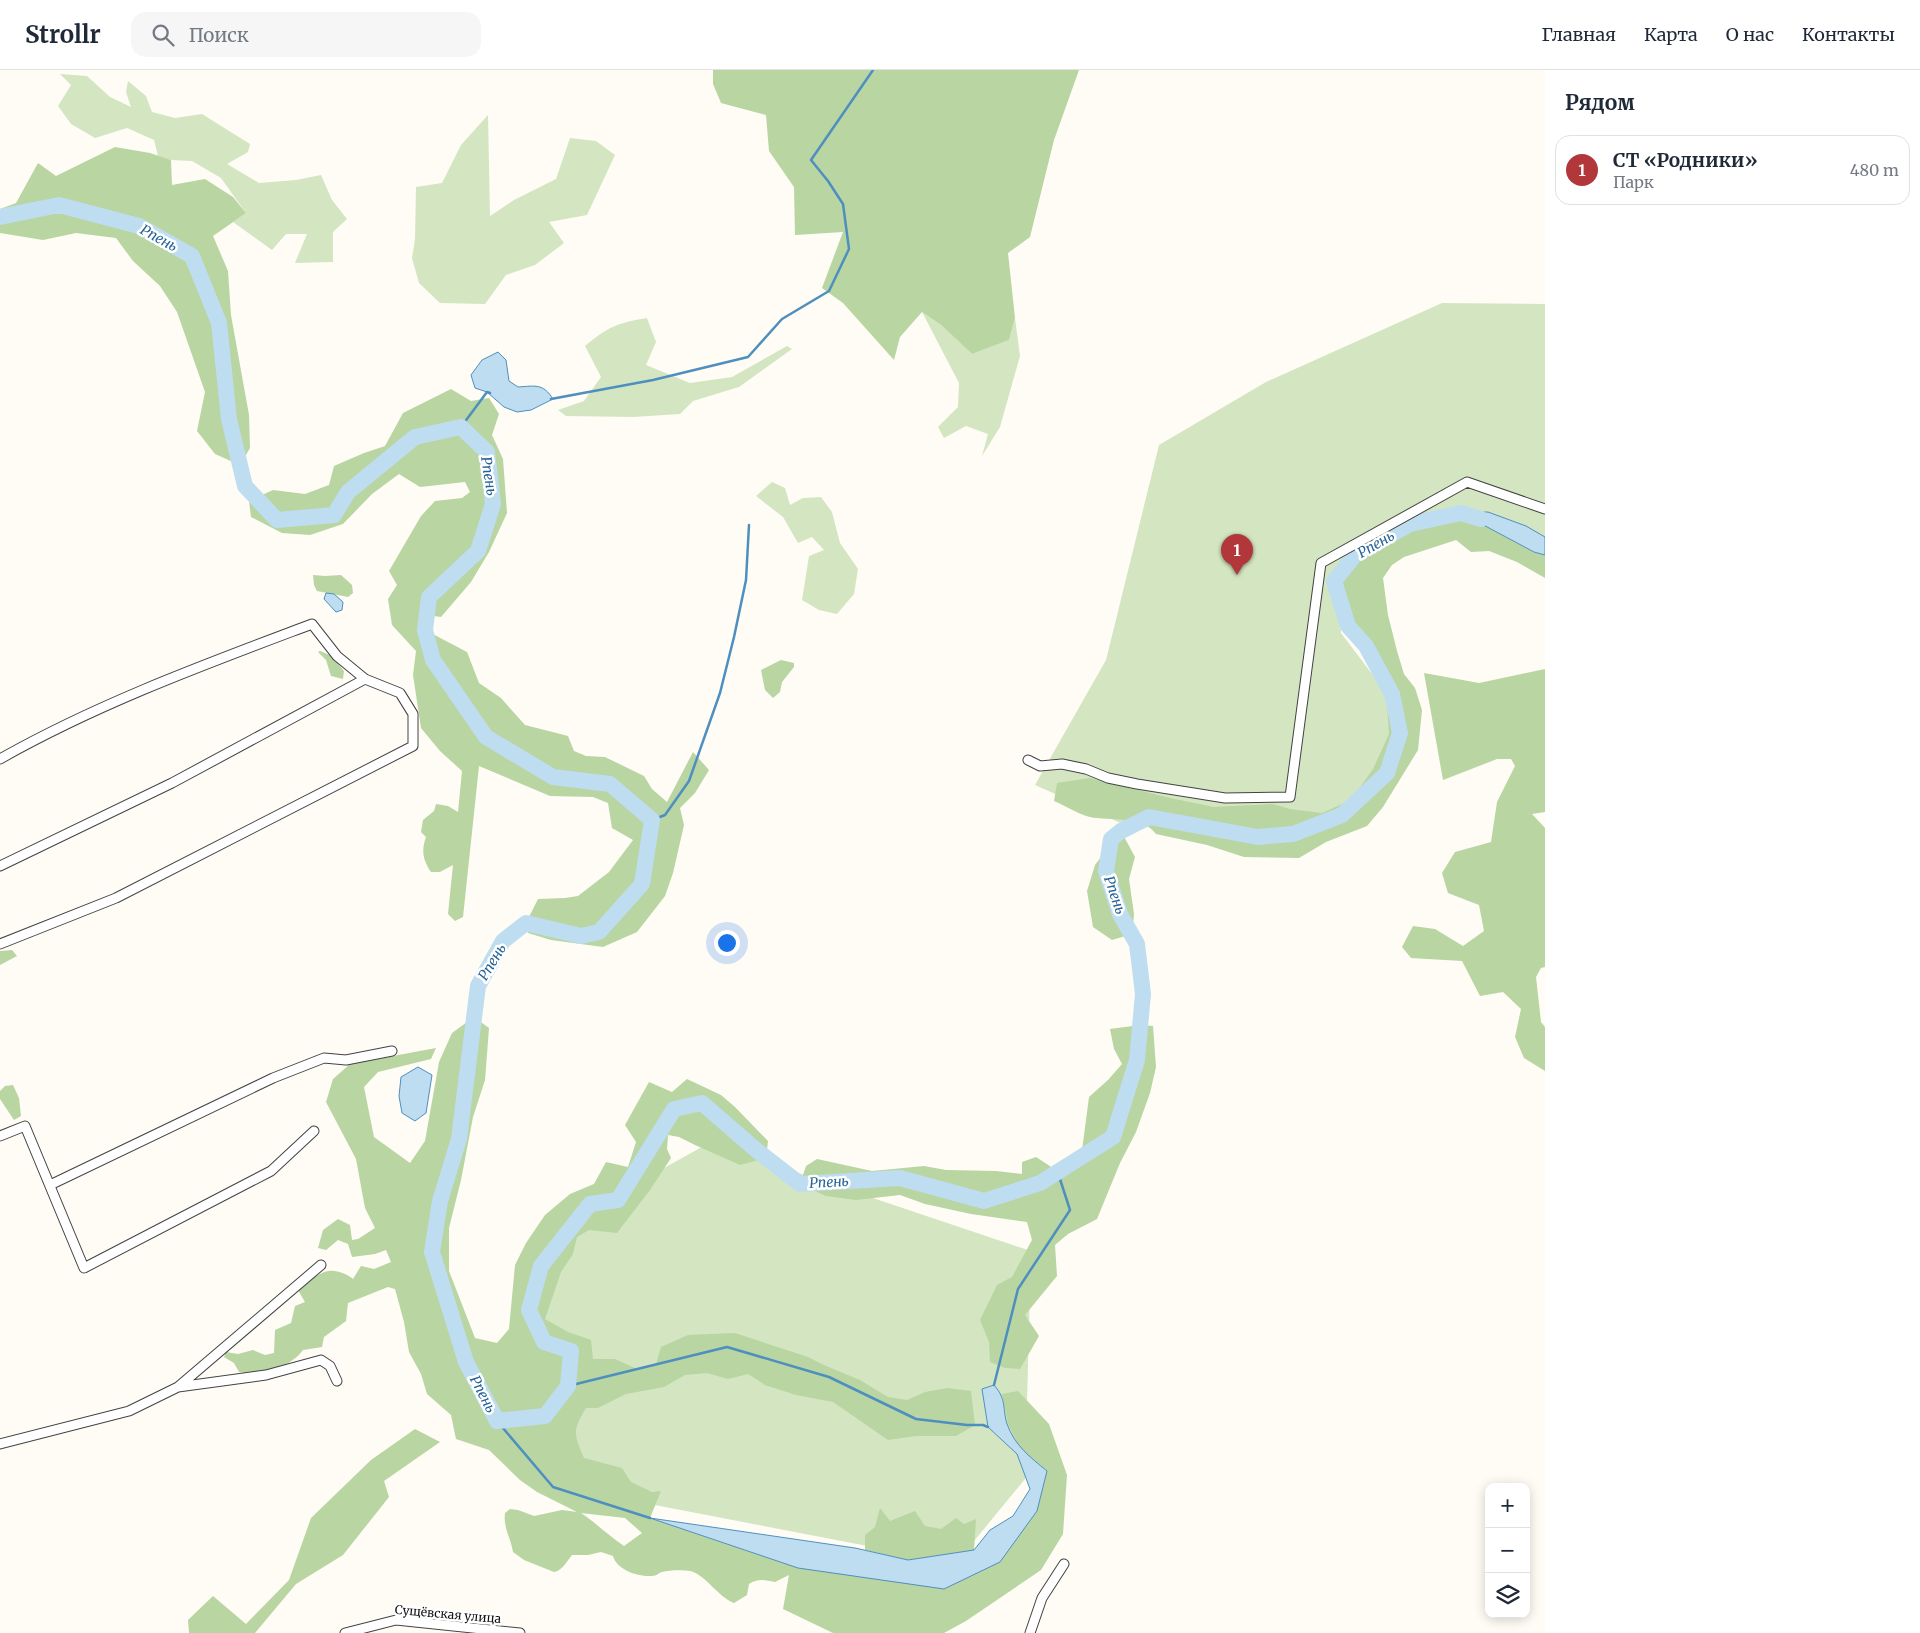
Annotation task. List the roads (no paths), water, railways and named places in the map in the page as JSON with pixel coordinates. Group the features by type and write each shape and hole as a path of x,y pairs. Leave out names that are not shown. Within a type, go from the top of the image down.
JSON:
{"street":[{"path":"1028,760 1040,766 1062,764 1086,769 1108,778 1225,798 1290,797 1321,563 1467,482 1545,509"},
{"path":"0,759 34,740 169,678 312,624 337,656 365,679 400,693 413,714 413,746 116,898 0,944"},
{"path":"0,866 172,783 365,679"},
{"path":"50,1185 273,1078 324,1058 346,1060 392,1051"},
{"path":"0,1136 25,1126 84,1268 271,1171 314,1131"},
{"path":"0,1444 129,1411 178,1387 321,1265"},
{"path":"178,1387 266,1375 321,1360 330,1366 337,1381"},
{"path":"1030,1633 1042,1598 1064,1564"},
{"name":"Сущёвская улица","path":"345,1633 396,1620 520,1633"}],"water":[{"path":"498,352 506,360 509,381 518,387 534,386 542,388 553,399 531,410 517,412 504,407 487,392 475,388 471,375 482,360"},
{"path":"1488,512 1526,526 1545,537 1545,555 1534,552 1461,513"},
{"path":"326,593 334,594 343,602 342,610 336,612 324,599"},
{"path":"418,1067 432,1075 426,1113 415,1121 402,1113 399,1096 401,1077"},
{"path":"994,1385 1003,1399 1007,1424 1014,1439 1047,1471 1037,1511 1000,1562 944,1589 798,1568 650,1518 855,1548 908,1560 974,1550 990,1530 1013,1516 1030,1489 1017,1454 988,1427 982,1389"}],"waterway":[{"path":"551,399 653,380 748,357 782,319 829,291 849,249 843,204 811,160 873,70"},
{"name":"Рпень","path":"0,217 59,205 139,226 192,256 219,323 229,419 245,486 277,520 334,515 348,492 415,437 461,427 487,452 493,504 478,551 429,597 425,630 433,660 486,737 553,777 610,784 652,820 642,884 599,932 581,936 526,923 503,941 478,986 459,1139 440,1201 432,1252 466,1362 497,1421 545,1416 568,1386 571,1351 544,1342 529,1310 541,1266 590,1204 618,1200 674,1109 702,1103 755,1149 800,1184 900,1178 984,1201 1040,1183 1113,1137 1137,1060 1143,994 1137,944 1120,914 1106,871 1111,839 1121,831 1149,817 1258,837 1293,834 1342,815 1387,773 1400,733 1392,694 1366,646 1348,626 1334,581 1355,555 1410,524 1461,513 1481,519"},
{"path":"461,427 487,392 490,393"},
{"path":"652,820 665,815 689,781 720,693 746,580 749,525"},
{"path":"994,1385 1018,1289 1070,1210 1058,1173"},
{"path":"568,1386 727,1347 829,1377 916,1419 988,1427"},
{"path":"497,1421 553,1487 650,1518"}],"place":[{"name":"СТ «Родники»","path":"1237,575"}]}
